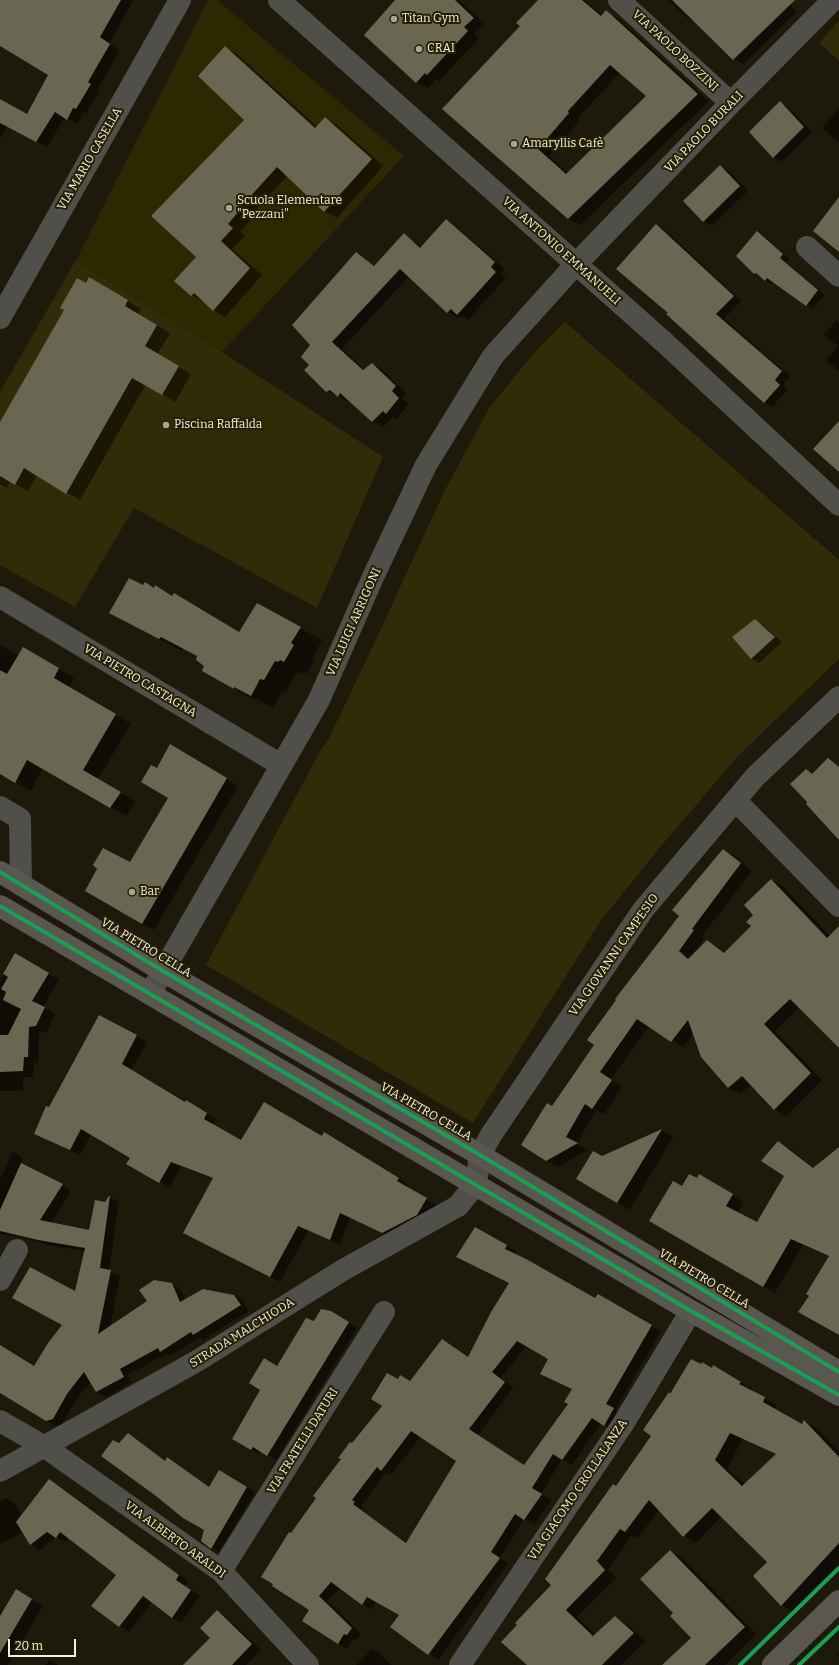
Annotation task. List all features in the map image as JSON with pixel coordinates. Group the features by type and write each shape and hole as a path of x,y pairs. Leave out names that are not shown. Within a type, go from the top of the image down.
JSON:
{"main road":[{"name":"VIA PIETRO CELLA","path":"0,872 163,971 480,1155 839,1372"},
{"path":"0,906 691,1311 839,1395"},
{"path":"776,1664 839,1601"}],"street":[{"name":"VIA MARIO CASELLA","path":"0,318 180,0"},
{"name":"VIA ANTONIO EMMANUELI","path":"279,0 665,344 839,505"},
{"name":"VIA PAOLO BOZZINI","path":"619,0 731,103"},
{"name":"VIA PAOLO BURALI","path":"576,264 731,103 833,0"},
{"path":"807,247 839,276"},
{"name":"VIA LUIGI ARRIGONI","path":"150,994 319,700 426,465 493,356 576,264"},
{"name":"VIA PIETRO CASTAGNA","path":"0,597 281,765"},
{"name":"VIA GIOVANNI CAMPESIO","path":"476,1184 480,1155 491,1135 643,910 755,777 839,697"},
{"path":"736,801 839,906"},
{"path":"0,807 20,819 21,885"},
{"name":"STRADA MALCHIODA","path":"0,1471 197,1361 343,1270 458,1206 476,1184"},
{"path":"0,1280 18,1250"},
{"name":"VIA GIACOMO CROLLALANZA","path":"460,1665 622,1424 691,1311"},
{"name":"VIA FRATELLI DATURI","path":"221,1571 384,1312"},
{"name":"VIA ALBERTO ARALDI","path":"0,1421 45,1447 221,1571 295,1661"}],"shaded area":[{"name":"Scuola Elementare \"Pezzani\"","path":"208,0 217,0 404,156 222,352 76,260"},
{"path":"839,20 839,61 819,43"},
{"name":"Piscina Raffalda","path":"76,260 222,352 383,457 317,608 134,508 75,607 0,565 0,392"},
{"path":"565,322 839,560 839,659 739,755 662,845 602,919 473,1123 206,965 319,753 329,738 444,492 490,407 534,353"}],"building":[{"path":"0,0 121,0 100,37 110,44 88,82 91,84 76,109 73,108 67,120 55,112 36,142 0,123 0,99 27,114 48,75 0,46"},
{"path":"395,0 455,0 474,18 464,27 468,31 427,75 425,73 416,83 364,35"},
{"path":"538,0 582,0 601,16 606,10 698,94 568,219 442,109 520,26 516,23","holes":["610,65 646,96 566,174 538,149 569,113 568,111"]},
{"path":"672,0 795,0 733,60"},
{"path":"225,46 315,128 325,117 372,159 324,212 277,167 239,209 240,210 228,224 233,228 221,241 250,268 213,311 194,293 191,296 174,281 196,257 151,216 244,120 198,76"},
{"path":"780,101 804,127 773,158 749,132"},
{"path":"720,165 740,186 703,222 683,201"},
{"path":"839,197 839,252 813,231"},
{"path":"446,219 495,262 491,267 496,272 457,315 451,309 447,313 400,269 332,342 363,370 372,363 396,386 392,391 399,398 386,414 383,411 372,422 340,393 338,397 330,390 326,392 304,370 309,365 301,357 310,345 292,325 356,252 374,266 404,233 420,248"},
{"path":"656,224 734,296 716,314 782,371 775,380 780,385 764,403 666,314 668,313 616,269"},
{"path":"757,231 783,254 780,258 818,290 806,306 767,278 765,281 756,273 754,274 736,256"},
{"path":"89,277 128,300 125,306 157,325 145,346 179,366 162,395 132,378 66,494 24,468 15,485 0,476 0,422 64,310 60,308 77,278 86,283"},
{"path":"839,421 839,472 813,449"},
{"path":"129,578 143,585 145,582 154,588 155,585 172,596 174,593 239,632 257,603 301,627 291,643 294,645 284,662 280,660 278,662 275,661 264,680 260,679 251,696 234,687 234,689 202,671 204,666 196,660 197,656 161,637 159,639 109,613"},
{"path":"755,619 775,637 751,659 732,637"},
{"path":"23,647 59,668 54,678 116,714 83,770 121,792 110,808 27,760 15,783 0,774 0,670 7,674"},
{"path":"170,744 227,778 142,924 85,891 97,869 93,865 103,848 130,862 168,798 141,782 151,765 157,768"},
{"path":"828,758 839,767 839,840 790,784 806,769 812,774"},
{"path":"723,849 741,863 692,929 694,930 679,951 688,959 707,940 724,953 751,926 746,922 753,915 744,905 771,879 827,938 839,926 839,1048 790,999 764,1024 811,1073 774,1110 742,1076 728,1088 701,1057 688,1020 671,1042 637,1019 600,1072 612,1080 592,1109 585,1104 566,1137 578,1143 546,1161 521,1145 547,1103 552,1106 594,1045 587,1040 616,1000 615,999 679,916 672,910"},
{"path":"15,953 49,973 32,1001 45,1007 36,1026 29,1027 28,1057 24,1057 23,1071 0,1072 0,1035 8,1035 21,1009 3,1000 6,992 1,989 8,977 3,974"},
{"path":"99,1015 137,1035 122,1064 185,1102 186,1100 207,1113 204,1119 241,1140 264,1102 322,1136 324,1132 399,1178 397,1181 427,1198 417,1215 382,1233 340,1213 330,1240 298,1226 270,1277 183,1233 213,1178 171,1162 159,1183 126,1164 130,1158 81,1129 70,1150 34,1134 46,1106 49,1107"},
{"path":"662,1129 617,1203 576,1179 593,1151 602,1156"},
{"path":"778,1141 813,1168 839,1147 839,1335 798,1312 809,1296 806,1294 829,1256 791,1239 763,1287 649,1221 673,1181 682,1186 689,1174 697,1178 699,1174 733,1194 726,1206 757,1222 784,1176 761,1161"},
{"path":"21,1163 63,1184 40,1220 89,1230 95,1200 105,1202 110,1196 100,1268 111,1270 98,1334 147,1301 139,1290 154,1280 172,1283 180,1302 203,1289 234,1295 241,1305 193,1335 191,1332 160,1352 158,1348 120,1369 124,1377 96,1392 84,1372 67,1394 53,1419 46,1421 0,1393 0,1345 34,1366 48,1343 62,1325 12,1298 30,1267 75,1291 85,1248 38,1240 0,1231 0,1210"},
{"path":"475,1227 507,1245 505,1249 526,1259 595,1298 598,1294 652,1325 606,1404 614,1408 604,1426 592,1418 562,1460 553,1454 532,1488 542,1494 524,1520 515,1514 491,1552 500,1558 428,1655 390,1627 399,1615 367,1597 362,1605 331,1582 319,1596 352,1628 347,1635 344,1634 338,1644 302,1621 309,1610 261,1577 289,1532 291,1533 316,1498 313,1496 341,1459 338,1458 382,1406 371,1399 387,1373 398,1379 400,1375 410,1381 442,1339 468,1357 491,1312 509,1283 456,1257","holes":["517,1341 548,1359 540,1374 572,1389 564,1402 568,1404 524,1465 469,1429 505,1382 492,1372","411,1431 456,1461 406,1543 353,1504 355,1502 352,1500 377,1467 381,1471"]},
{"path":"321,1309 331,1311 349,1322 267,1456 253,1447 251,1450 232,1439 260,1390 249,1383 264,1358 277,1366 306,1318 314,1321"},
{"path":"691,1359 701,1364 702,1362 712,1368 713,1365 741,1382 739,1384 765,1397 763,1402 802,1424 804,1420 839,1457 839,1543 781,1606 753,1576 767,1562 712,1508 683,1537 649,1500 625,1532 620,1529 597,1561 605,1570 566,1610 593,1636 615,1616 634,1633 602,1665 527,1665 501,1642 517,1625 515,1623 551,1585 545,1579 613,1484 616,1486 651,1436 643,1430 669,1392 670,1394","holes":["730,1433 776,1454 742,1486 715,1460"]},
{"path":"128,1433 165,1461 167,1457 209,1487 219,1470 247,1487 211,1549 201,1541 204,1530 183,1518 156,1496 101,1456 113,1440 119,1443"},
{"path":"49,1479 179,1575 176,1580 191,1590 172,1618 143,1596 119,1627 91,1606 116,1575 60,1532 56,1538 47,1532 30,1545 16,1522"},
{"path":"670,1550 745,1627 705,1665 662,1665 691,1638 670,1616 673,1613 640,1579"},
{"path":"16,1589 32,1599 0,1653 0,1616"},
{"path":"217,1610 252,1644 232,1665 183,1665 210,1638 200,1628"}],"cycle path":[{"path":"0,872 163,971 480,1155 839,1372"},
{"path":"0,906 691,1311 839,1395"},
{"path":"740,1665 839,1568"},
{"path":"799,1665 839,1627"}],"place":[{"name":"Titan Gym","path":"394,19"},
{"name":"CRAI","path":"419,49"},
{"name":"Amaryllis Cafè","path":"514,144"},
{"name":"Scuola Elementare \"Pezzani\"","path":"229,208"},
{"name":"Piscina Raffalda","path":"166,425"},
{"name":"Bar","path":"132,892"}]}
